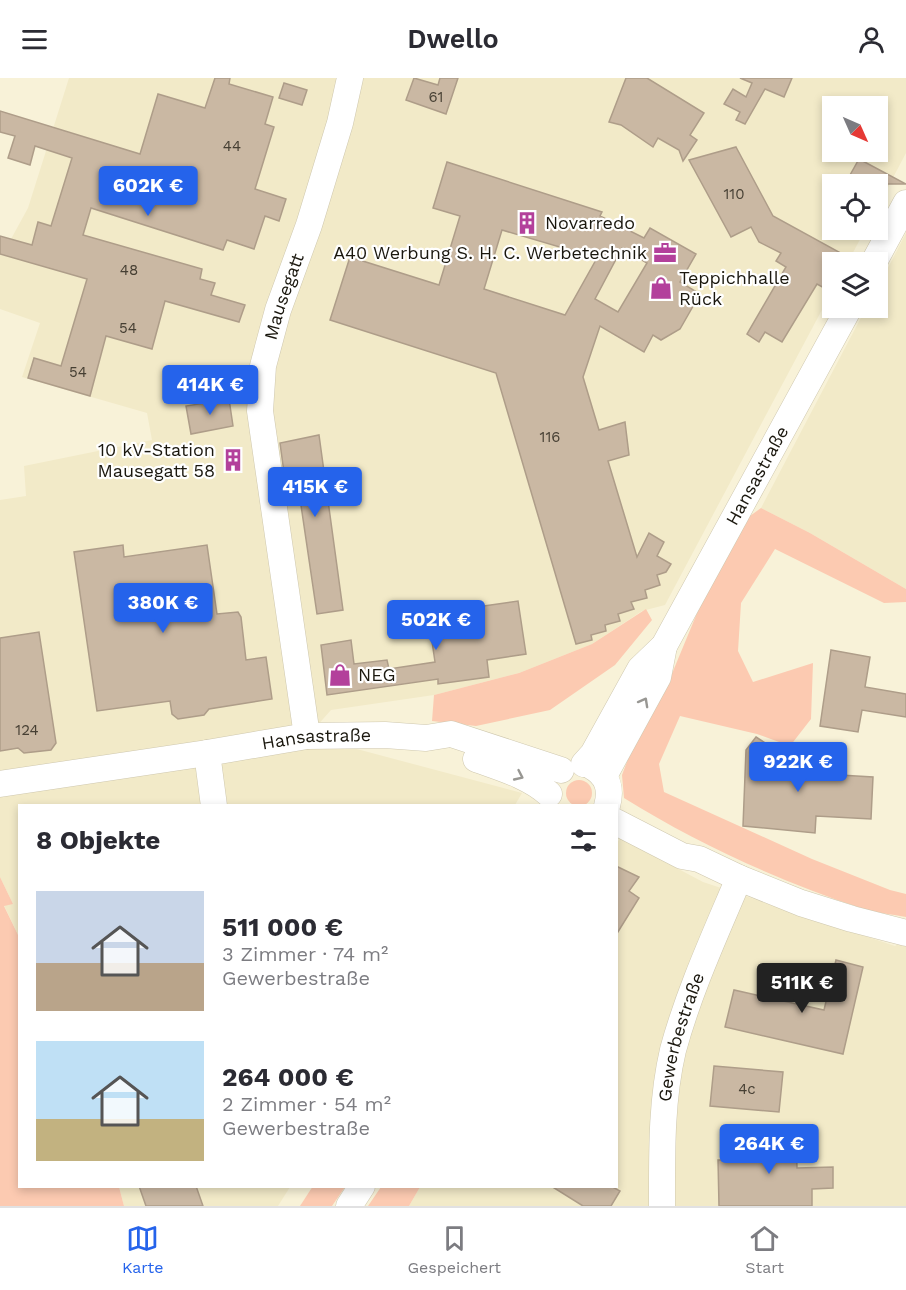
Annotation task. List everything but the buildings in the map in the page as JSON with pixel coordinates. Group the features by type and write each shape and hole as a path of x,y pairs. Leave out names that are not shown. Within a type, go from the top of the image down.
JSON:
{"street":[{"name":"Mausegatt","path":"307,736 260,411 263,366 278,310 309,225 340,123 350,78"},
{"path":"879,252 906,203"},
{"name":"Hansastraße","path":"593,782 658,677 664,646 844,318"},
{"name":"Hansastraße","path":"0,784 307,736 386,735 426,738 452,734 593,782"},
{"name":"Hansastraße","path":"426,738 447,750 503,768 539,785 550,800"},
{"path":"207,753 214,804"},
{"name":"Hansastraße","path":"550,800 550,785 593,782"},
{"path":"593,782 687,844 699,859"},
{"path":"618,823 682,856 699,859 801,903 906,933"},
{"name":"Gewerbestraße","path":"662,1206 664,1105 673,1051 701,970 739,878"},
{"path":"349,1206 361,1188"}],"shaded area":[{"path":"69,78 906,78 906,153 888,187 888,174 822,174 822,240 860,240 853,252 822,252 822,310 665,605 642,611 592,644 519,673 434,695 331,710 308,736 522,793 516,804 18,804 18,935 4,905 13,904 0,877 0,500 26,496 24,466 152,440 147,413 22,377 40,323 0,309 0,255 6,256 11,239 28,208"},
{"path":"906,233 906,589 810,533 761,508 861,318 888,318 888,268"},
{"path":"761,508 810,533 906,589 906,602 884,603 775,549 741,603 738,651 753,682 813,663 811,719 790,746 757,734 680,716 659,764 664,792 812,859 890,890 906,894 906,917 861,908 770,874 680,831 624,798 622,775 637,735 671,676 700,606 750,516"},
{"path":"646,609 652,620 615,665 550,710 476,726 432,721 434,695 519,673 592,644"},
{"path":"574,781 584,781 591,788 591,798 585,804 573,804 567,798 567,788"},
{"path":"620,838 703,882 895,946 906,939 906,1206 409,1206 419,1188 618,1188 618,842"},
{"path":"0,877 13,904 4,906 18,935 18,1188 119,1188 124,1206 0,1206"},
{"path":"119,1188 289,1188 278,1206 124,1206"},
{"path":"312,1188 344,1188 332,1206 300,1206"},
{"path":"380,1188 419,1188 409,1206 368,1206"}],"place":[{"name":"Novarredo","path":"527,223"},
{"name":"A40 Werbung S. H. C. Werbetechnik","path":"665,253"},
{"name":"Teppichhalle Rück","path":"661,288"},
{"name":"10 kV-Station Mausegatt 58","path":"233,460"},
{"name":"NEG","path":"340,675"}]}
